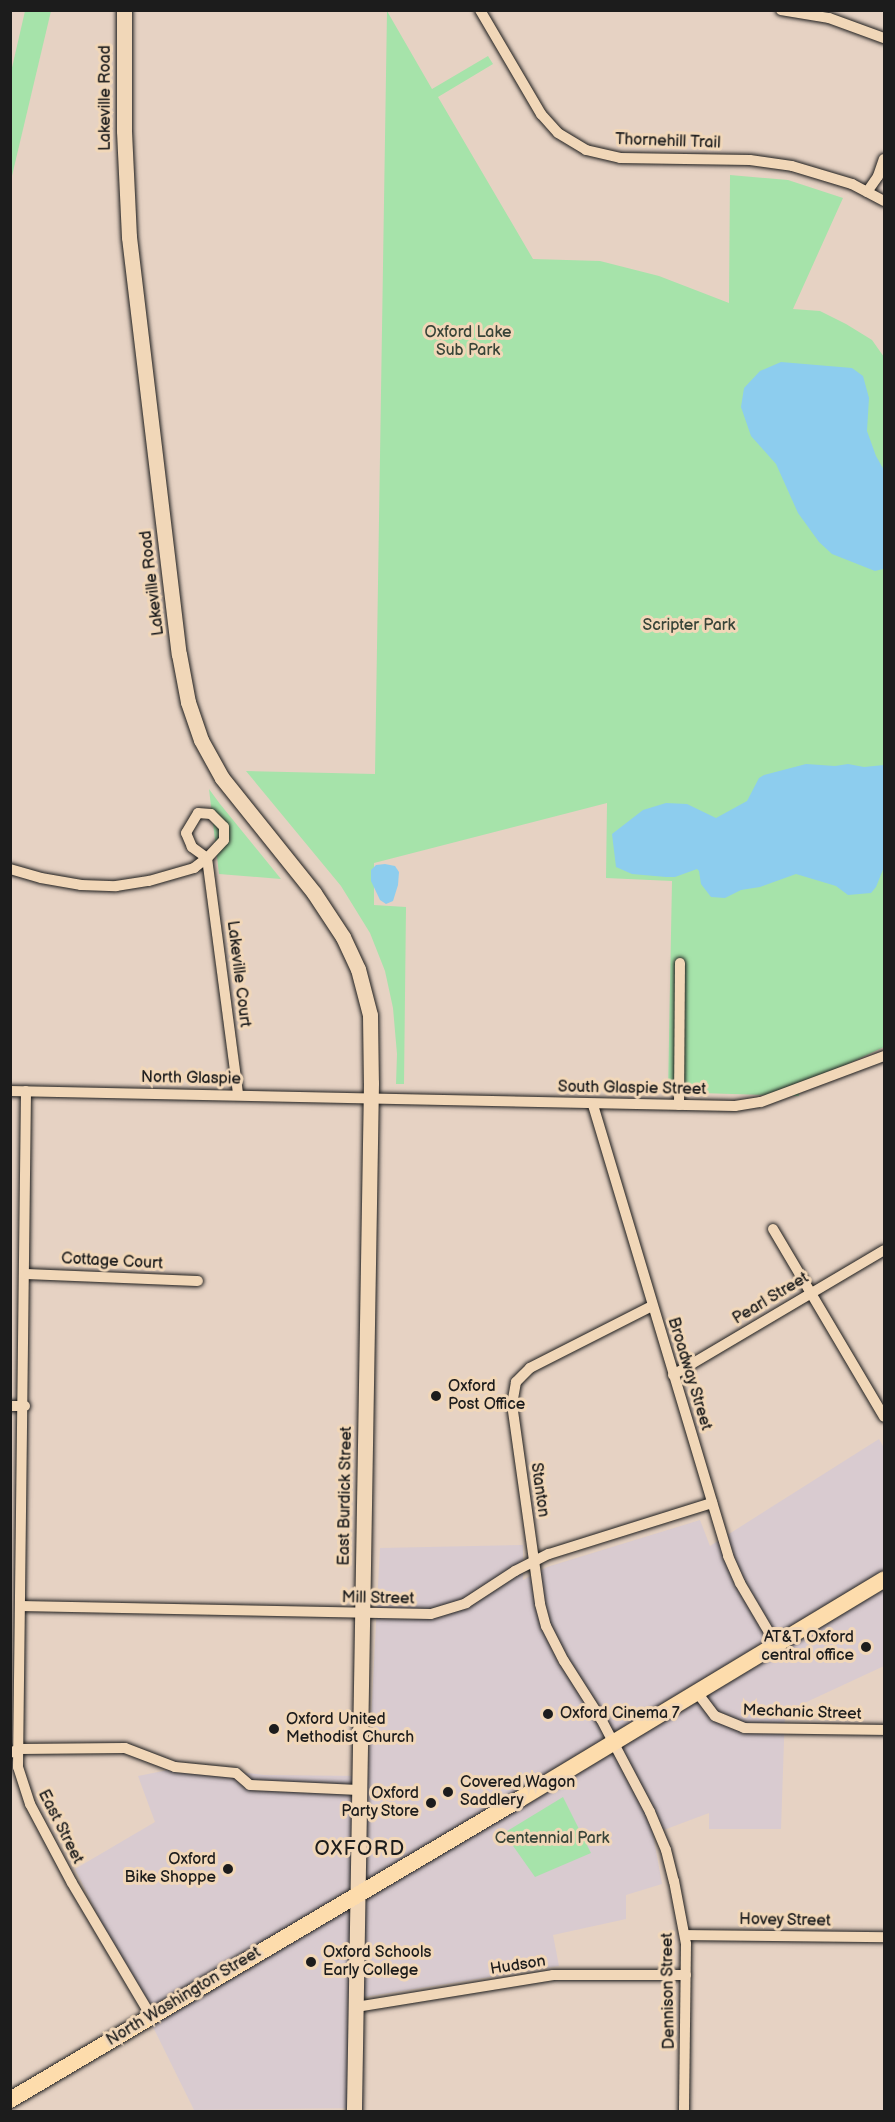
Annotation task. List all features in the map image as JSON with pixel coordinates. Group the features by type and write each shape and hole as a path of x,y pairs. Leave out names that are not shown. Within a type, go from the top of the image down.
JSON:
{"main road":[{"name":"Lakeville Road","path":"124,10 123,131 128,229 184,685 196,727 217,770 327,910 355,961 370,1015 371,1100"},
{"name":"East Burdick Street","path":"354,2112 371,1100"},
{"name":"North Washington Street","path":"10,2100 520,1799 885,1579"}],"street":[{"name":"Thornehill Trail","path":"480,10 541,114 558,133 586,150 620,158 750,160 792,166 821,173 885,201"},
{"path":"782,10 829,18 885,38"},
{"path":"867,192 878,176 885,159"},
{"name":"Lakeville Court","path":"10,869 63,883 116,886 149,881 194,868 207,858 238,1094"},
{"path":"679,1105 680,963"},
{"name":"South Glaspie Street","path":"371,1100 735,1106 761,1102 885,1056"},
{"name":"North Glaspie","path":"10,1091 238,1094 371,1100"},
{"name":"East Street","path":"26,1091 25,1407 20,1606 13,1749 21,1783 30,1804 72,1883 151,2016"},
{"name":"Broadway Street","path":"593,1105 734,1571 776,1644"},
{"path":"773,1229 885,1417"},
{"name":"Pearl Street","path":"673,1375 885,1250"},
{"name":"Cottage Court","path":"24,1274 198,1281"},
{"name":"Stanton","path":"613,1741 549,1633 542,1611 512,1411 515,1385 522,1375 537,1363 652,1305"},
{"path":"10,1406 25,1407"},
{"name":"Mill Street","path":"20,1606 430,1614 449,1610 549,1554 712,1503"},
{"name":"Mechanic Street","path":"696,1692 715,1716 744,1728 885,1730"},
{"name":"Dennison Street","path":"613,1741 661,1836 685,1935 684,2112"},
{"path":"13,1749 125,1748 175,1767 236,1773 250,1785 359,1790"},
{"name":"Hovey Street","path":"685,1935 885,1937"},
{"name":"Hudson","path":"356,2007 554,1975 686,1975"}],"shaded area":[{"path":"879,1439 884,1448 884,1666 785,1712 781,1829 709,1829 709,1813 653,1834 662,1884 626,1895 626,1919 553,1935 559,1966 364,1997 363,2108 194,2110 75,1869 155,1822 138,1776 188,1766 264,1775 368,1776 380,1548 523,1545 523,1580 547,1567 700,1520 710,1546"}],"green space":[{"path":"25,11 51,11 11,180 11,72"},
{"name":"Scripter Park","path":"387,11 432,89 488,56 493,64 438,97 533,259 600,261 659,276 729,303 730,175 788,180 843,198 793,309 820,311 846,324 872,340 884,357 884,1047 799,1087 799,1096 668,1092 672,881 606,878 607,803 374,863 374,905 406,907 404,1084 396,1084 397,1054 393,1008 385,971 370,933 341,886 246,771 375,774"},
{"path":"209,789 220,804 281,879 219,874"},
{"name":"Centennial Park","path":"563,1797 591,1853 535,1877 504,1833"}],"water":[{"path":"781,362 852,368 863,376 869,398 867,431 884,470 883,569 875,571 832,554 819,542 798,513 776,464 751,436 741,407 744,388 760,371"},
{"path":"806,764 835,766 848,764 864,767 884,765 884,867 871,893 848,895 836,886 796,874 760,887 741,890 725,898 711,897 701,884 697,869 675,877 666,877 632,874 616,867 612,834 643,810 666,803 687,804 716,818 747,801 759,778 764,775"},
{"path":"376,865 395,866 399,872 393,901 386,904 380,900 371,881 371,870"}],"place":[{"name":"Oxford Post Office","path":"436,1396"},
{"name":"AT&T Oxford central office","path":"866,1647"},
{"name":"Oxford Cinema 7","path":"548,1714"},
{"name":"Oxford United Methodist Church","path":"274,1729"},
{"name":"Covered Wagon Saddlery","path":"448,1792"},
{"name":"Oxford Party Store","path":"431,1803"},
{"name":"Oxford Bike Shoppe","path":"228,1869"},
{"name":"Oxford Schools Early College","path":"311,1962"}],"district":[{"name":"OXFORD","path":"360,1849"}],"park label":[{"name":"Oxford Lake Sub Park","path":"468,342"}]}
